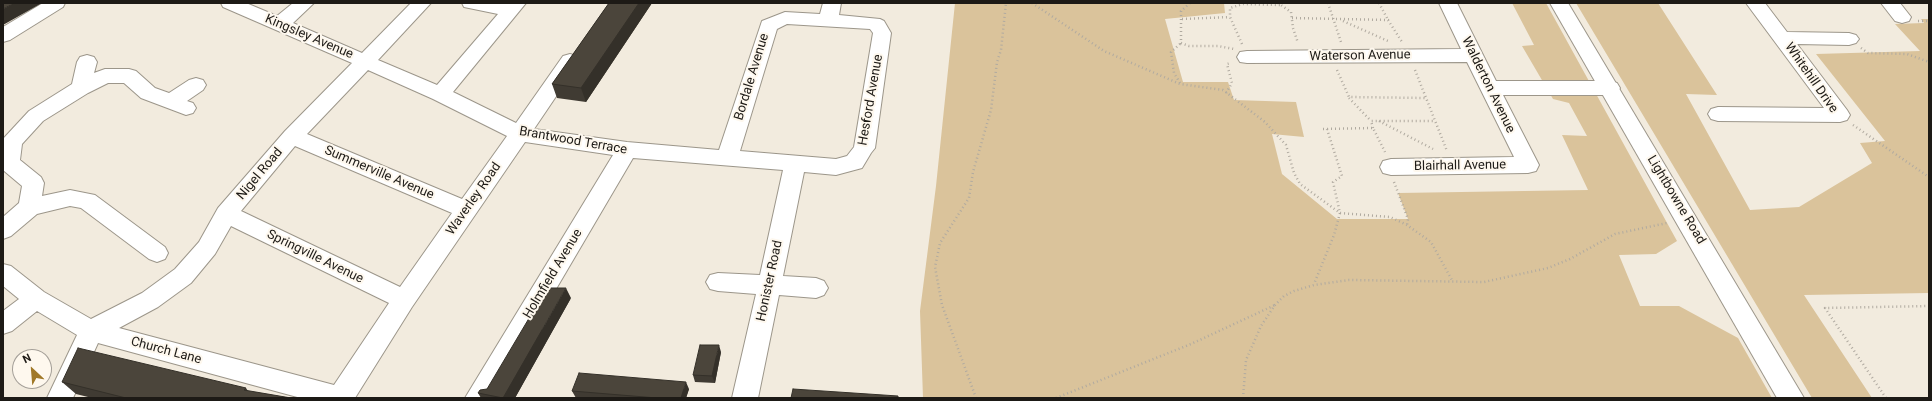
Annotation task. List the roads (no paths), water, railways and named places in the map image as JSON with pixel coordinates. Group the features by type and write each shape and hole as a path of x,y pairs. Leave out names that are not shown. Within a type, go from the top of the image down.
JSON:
{"street":[{"path":"7,30 56,3"},
{"name":"Kingsley Avenue","path":"230,3 366,61"},
{"path":"280,24 305,3"},
{"name":"Nigel Road","path":"91,331 150,300 183,276 208,248 226,214 292,136 422,3"},
{"path":"471,3 514,7"},
{"name":"Lightbowne Road","path":"1559,3 1791,398"},
{"name":"Whitehill Drive","path":"1718,114 1840,115 1755,3"},
{"path":"1890,3 1902,17"},
{"name":"Walderton Avenue","path":"1448,4 1528,165"},
{"path":"440,94 514,7"},
{"name":"Bordale Avenue","path":"727,159 769,25 785,18 830,12"},
{"name":"Hesford Avenue","path":"795,165 836,168 845,166 854,162 864,148 882,33 873,23 830,12"},
{"path":"1782,38 1849,39"},
{"name":"Waverley Road","path":"340,398 404,300 584,42"},
{"name":"Waterson Avenue","path":"1246,54 1303,56 1408,53 1473,55"},
{"name":"Brantwood Terrace","path":"366,61 440,94 520,134 627,150 795,165"},
{"path":"81,88 87,62"},
{"path":"30,207 33,183 10,163 12,142 36,116 81,88 105,76 129,76 148,93 178,105 196,85"},
{"path":"1489,88 1610,88"},
{"name":"Summerville Avenue","path":"292,136 466,210"},
{"name":"Holmfield Avenue","path":"478,398 627,150"},
{"name":"Blairhall Avenue","path":"1391,167 1451,162 1528,165"},
{"name":"Honister Road","path":"745,398 795,165"},
{"path":"3,230 30,207 70,198 87,201 157,253"},
{"name":"Springville Avenue","path":"226,214 404,300"},
{"name":"Church Lane","path":"3,273 36,299 91,331 340,398"},
{"path":"718,282 816,288"},
{"path":"3,324 36,299"},
{"path":"60,398 91,331"}]}
